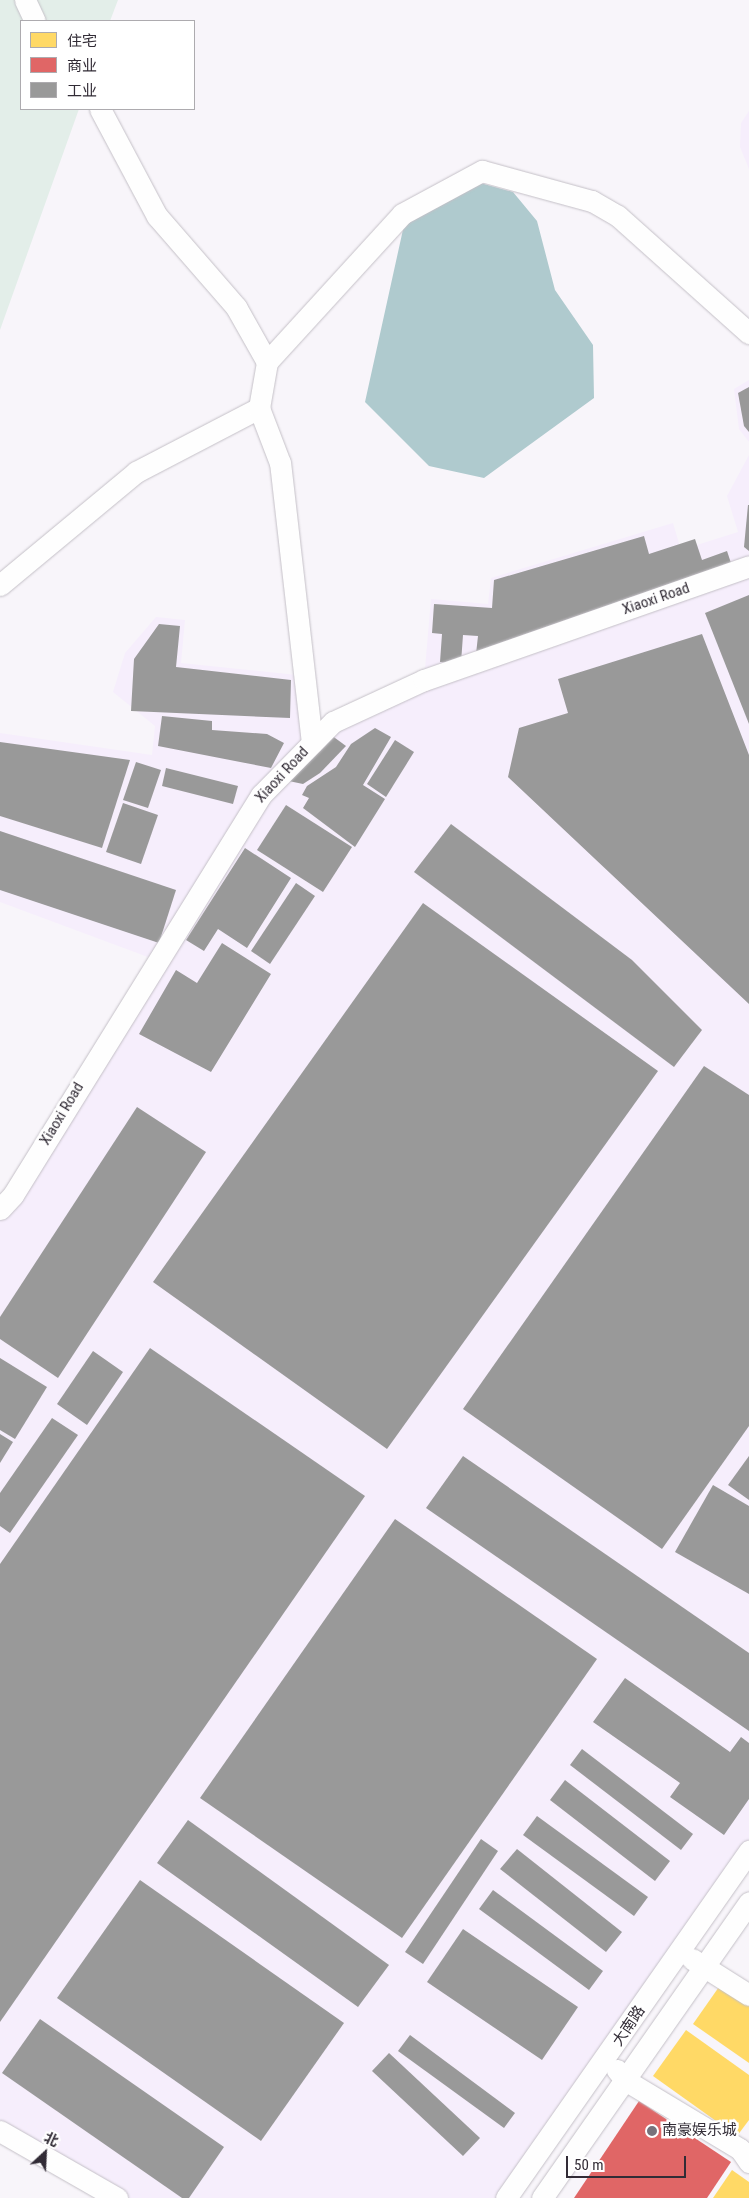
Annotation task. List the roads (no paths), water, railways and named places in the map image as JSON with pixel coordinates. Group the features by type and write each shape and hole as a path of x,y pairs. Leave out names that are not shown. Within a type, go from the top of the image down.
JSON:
{"street":[{"path":"24,0 34,20"},
{"path":"101,110 157,216 236,307 267,362"},
{"path":"312,743 280,462 259,408 267,362 402,214 482,170 592,201 618,216 749,333"},
{"path":"0,585 136,472 259,408"},
{"name":"Xiaoxi Road","path":"0,1209 13,1195 261,794 333,722 424,680 749,566"},
{"name":"大南路","path":"506,2198 608,2058 679,1951 749,1851"},
{"name":"大南路","path":"542,2198 749,1902"},
{"path":"679,1951 749,1995"},
{"path":"608,2058 625,2080 746,2151"},
{"path":"0,2131 117,2198"}],"water":[{"path":"466,179 513,192 537,221 555,290 593,345 594,398 484,478 429,466 365,402 404,225"}],"place":[{"name":"南豪娱乐城","path":"652,2131"}]}
